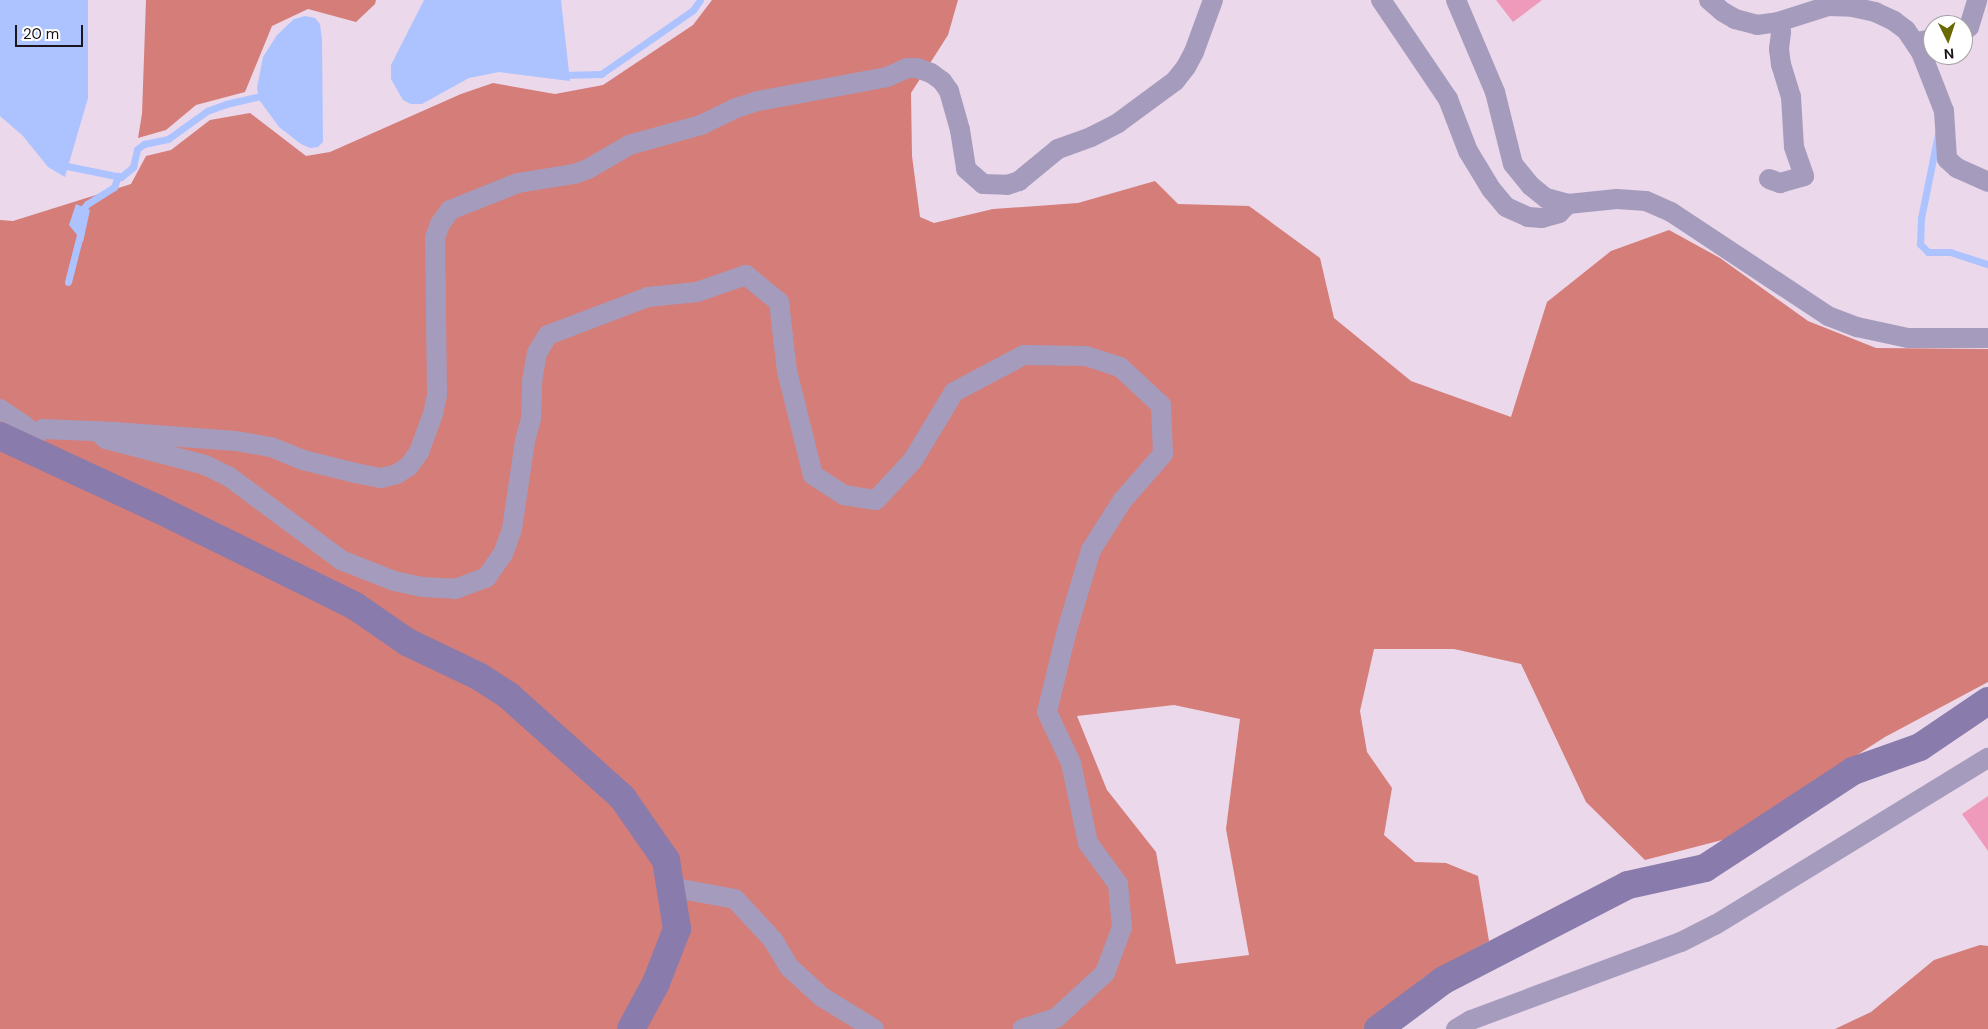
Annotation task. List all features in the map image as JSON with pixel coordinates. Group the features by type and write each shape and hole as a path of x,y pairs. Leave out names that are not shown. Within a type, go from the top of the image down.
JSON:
{"street":[{"path":"31,443 43,429 236,440 272,447 303,460 355,473 381,478 397,474 409,466 419,452 433,414 437,395 436,238 440,224 450,210 518,183 574,174 588,169 629,145 687,130 736,108 758,101 887,77 907,68 917,68 931,73 942,81 949,91 959,122 966,169 982,184 1007,186 1019,181 1058,149 1091,137 1118,123 1175,81 1186,67 1194,52 1213,0"},
{"path":"1381,0 1448,99 1468,151 1490,189 1506,207 1528,217 1542,218 1559,213 1568,204"},
{"path":"1456,0 1495,92 1513,164 1531,186 1546,198 1568,204 1617,199 1646,201 1663,208 1828,316 1858,328 1908,338 1988,338"},
{"path":"1709,0 1723,12 1747,24 1780,27 1828,6 1875,12 1894,21 1923,40"},
{"path":"1973,15 1977,0"},
{"path":"1769,179 1780,183 1804,176 1794,147 1791,97 1781,65 1779,49 1780,27"},
{"path":"1931,65 1944,111 1947,159 1957,168 1988,182"},
{"path":"97,431 106,439 205,465 228,476 341,560 394,581 422,587 455,589 486,578 503,554 512,529 525,441 531,418 532,381 537,353 548,335 648,297 697,292 746,275 779,302 787,371 813,475 844,495 876,500 912,460 954,392 1024,355 1086,356 1120,367 1161,405 1162,454 1122,501 1091,550 1067,630 1047,712 1071,763 1088,843 1118,884 1122,927 1105,973 1056,1018 1023,1029"},
{"path":"0,410 24,425 31,443"},
{"path":"0,436 31,443 158,509 355,606 407,642 480,677 509,696 622,797 666,860 677,929 656,983 631,1029"},
{"path":"1378,1029 1444,980 1628,885 1705,868 1853,771 1920,747 1988,701"},
{"path":"1456,1029 1471,1020 1672,946 1715,925 1988,758"},
{"path":"670,887 735,899 773,940 789,966 822,997 874,1029"}],"shaded area":[{"path":"146,0 376,0 375,4 356,22 308,9 272,26 245,92 196,105 166,130 138,138 142,114"},
{"path":"712,0 958,0 948,35 911,93 912,156 920,217 934,223 993,209 1078,203 1155,181 1178,204 1249,206 1320,258 1334,318 1411,381 1511,417 1547,302 1611,251 1669,230 1720,258 1808,321 1876,348 1988,349 1988,682 1885,737 1726,839 1645,860 1586,802 1521,664 1454,649 1374,649 1360,711 1367,752 1392,788 1384,835 1415,862 1446,863 1478,876 1489,941 1423,978 1368,1029 0,1029 0,220 13,221 131,184 146,156 171,150 210,120 250,113 306,156 330,152 461,94 493,83 555,94 603,85 693,25","holes":["1174,705 1240,719 1226,829 1249,955 1176,964 1156,852 1107,790 1077,716"]},
{"path":"1980,945 1988,946 1988,1029 1835,1029 1871,1012 1934,960"}],"water":[{"path":"0,0 88,0 88,98 65,177 48,167 23,136 0,116"},
{"path":"424,0 561,0 570,81 499,72 469,78 422,104 411,104 403,100 391,79 391,65"},
{"path":"305,16 315,18 320,24 322,40 323,142 318,147 310,148 301,144 279,127 260,101 257,88 263,57 277,35 294,19"},
{"path":"76,204 90,210 83,242 69,225"}],"building":[{"path":"1496,0 1542,0 1513,22"},
{"path":"1988,796 1988,851 1962,814"}],"waterway":[{"path":"561,75 601,74 693,10 700,0"},
{"path":"62,165 121,177 133,167 137,149 144,144 168,139 207,111 226,104 265,95"},
{"path":"1938,134 1921,218 1920,244 1928,252 1950,252 1988,264"},
{"path":"81,216 81,211 87,204 114,187 118,176"},
{"path":"68,282 81,231"}]}
